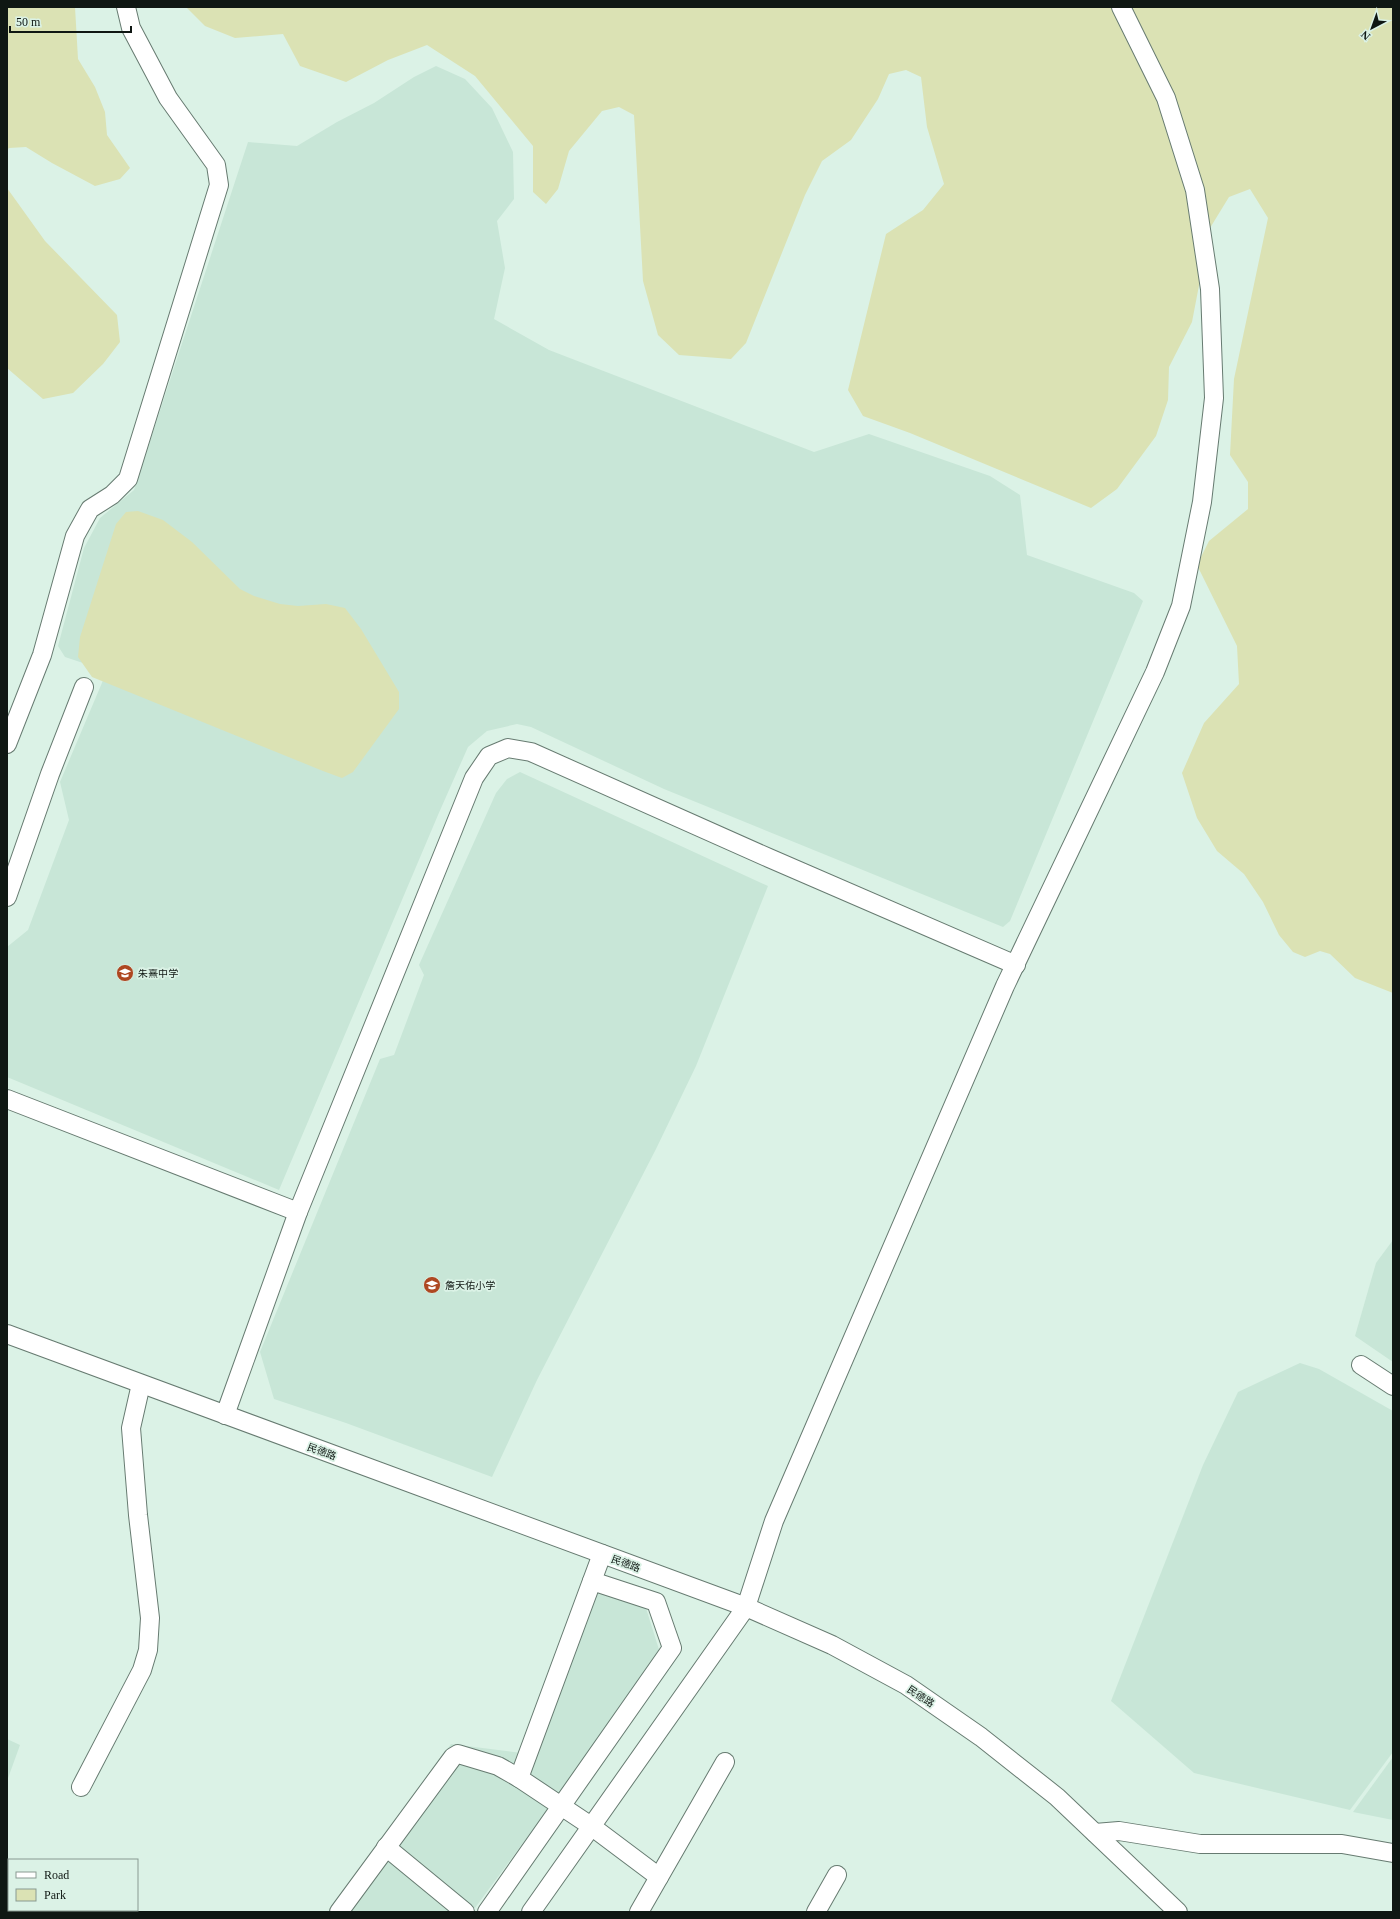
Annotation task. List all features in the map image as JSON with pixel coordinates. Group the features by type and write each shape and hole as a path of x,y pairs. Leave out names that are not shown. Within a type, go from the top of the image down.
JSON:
{"street":[{"path":"7,744 42,655 75,536 90,509 112,495 128,479 220,185 216,165 168,98 131,28 126,7"},
{"path":"530,1912 746,1607 774,1521 1005,986 1152,679 1181,606 1202,502 1214,398 1210,289 1195,190 1166,98 1122,7"},
{"path":"7,897 50,774 84,688"},
{"path":"225,1415 298,1212 474,778 489,756 508,748 531,752 1016,965"},
{"path":"7,1100 298,1212"},
{"name":"民德路","path":"7,1334 746,1607 832,1645 906,1685 981,1737 1056,1797 1178,1912"},
{"path":"1361,1365 1393,1386"},
{"path":"81,1787 142,1670 148,1650 150,1618 138,1515 132,1428 141,1384"},
{"path":"519,1778 602,1554"},
{"path":"487,1912 672,1648 656,1602 592,1581"},
{"path":"339,1912 453,1757 458,1754 498,1766 519,1778 591,1826 659,1877"},
{"path":"639,1912 725,1762"},
{"path":"1095,1833 1118,1832 1200,1844 1342,1844 1393,1853"},
{"path":"386,1847 465,1912"},
{"path":"816,1912 837,1875"}],"shaded area":[{"path":"436,66 465,79 492,108 513,152 514,199 497,221 505,268 494,319 549,350 814,452 869,434 990,476 1020,495 1027,555 1134,593 1143,601 1010,921 1003,927 664,789 531,727 517,724 487,731 468,747 279,1190 7,1077 7,947 28,930 69,820 60,782 107,671 65,657 58,646 84,548 100,518 134,490 248,142 297,146 337,122 374,103 414,77"},
{"path":"520,772 768,886 696,1066 656,1149 537,1380 492,1477 346,1423 274,1399 260,1352 380,1059 394,1055 424,975 419,965 496,793 507,779"},
{"path":"1393,1240 1393,1362 1355,1336 1376,1263"},
{"path":"1300,1363 1319,1369 1393,1411 1393,1752 1350,1810 1194,1773 1111,1701 1203,1465 1238,1392"},
{"path":"594,1591 645,1605 661,1656 472,1912 328,1912 451,1744 537,1755"},
{"path":"7,1739 20,1745 7,1781"},
{"path":"1393,1757 1393,1820 1353,1812"}],"green space":[{"path":"7,7 75,7 78,59 95,87 105,112 107,135 130,168 120,179 95,186 26,147 9,148 7,150"},
{"path":"186,7 1393,7 1393,993 1355,978 1330,954 1320,951 1305,957 1293,952 1279,935 1263,902 1244,874 1217,851 1197,818 1182,773 1204,723 1239,684 1237,646 1197,565 1209,541 1248,509 1248,482 1230,455 1234,379 1268,218 1250,189 1229,197 1210,228 1192,322 1169,367 1168,400 1156,436 1117,489 1091,508 910,433 863,416 848,390 886,234 923,210 944,184 927,127 921,77 906,70 889,74 878,99 851,140 822,161 805,195 746,343 731,359 679,355 658,335 643,281 634,115 619,107 602,111 569,151 558,189 546,204 533,192 533,146 475,76 427,45 388,60 346,82 300,66 283,34 235,38 205,26"},
{"path":"7,188 45,241 117,315 120,342 103,364 73,393 43,399 7,368"},
{"path":"138,511 163,520 192,542 240,589 254,596 280,604 298,606 326,604 345,608 361,629 399,692 399,709 353,772 342,778 92,677 78,657 80,637 116,524 126,512"}],"place":[{"name":"朱熹中学","path":"125,973"},
{"name":"詹天佑小学","path":"432,1285"}]}
